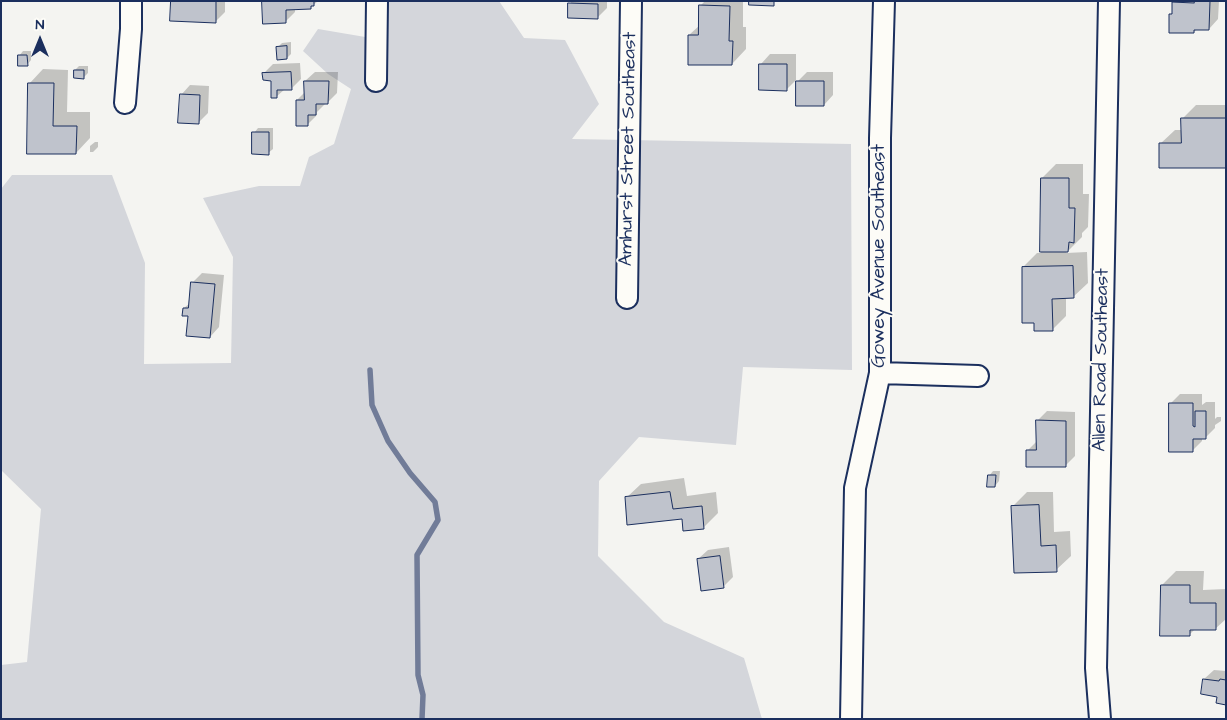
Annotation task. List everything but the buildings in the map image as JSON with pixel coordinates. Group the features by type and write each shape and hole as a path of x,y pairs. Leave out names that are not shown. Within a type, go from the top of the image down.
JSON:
{"street":[{"path":"125,103 131,29 131,1"},
{"path":"376,81 377,1"},
{"name":"Amhurst Street Southeast","path":"627,298 631,1"},
{"name":"Gowey Avenue Southeast","path":"851,719 854,488 880,373 880,138 884,1"},
{"name":"Allen Road Southeast","path":"1100,719 1096,668 1109,1"},
{"path":"880,373 978,376"}],"shaded area":[{"path":"377,1 499,1 524,38 565,40 599,104 572,139 851,144 852,370 743,367 736,445 639,437 599,481 598,556 664,622 744,658 762,719 1,719 1,665 27,662 41,509 1,470 1,189 12,175 112,175 145,263 144,364 231,363 233,257 203,198 259,186 300,186 309,157 334,144 351,89 328,74 303,51 318,29 377,39"}],"waterway":[{"path":"370,370 372,405 388,441 410,473 435,502 438,520 417,555 418,675 423,695 422,719"}]}
